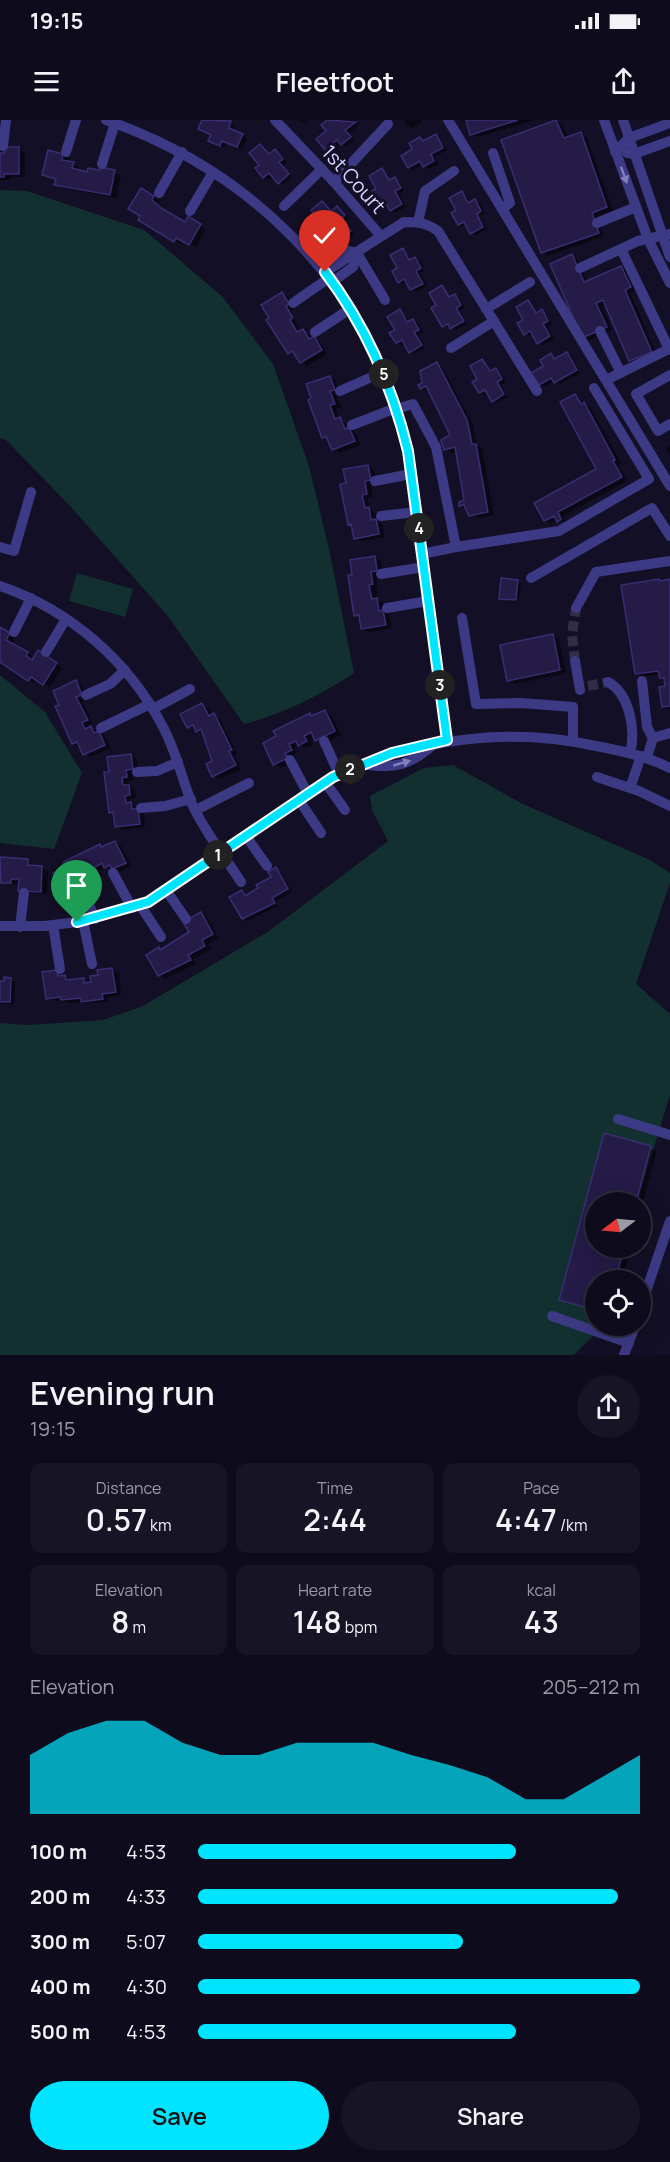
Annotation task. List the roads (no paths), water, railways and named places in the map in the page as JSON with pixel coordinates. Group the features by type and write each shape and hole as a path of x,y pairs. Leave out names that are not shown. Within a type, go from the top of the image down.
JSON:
{"street":[{"path":"3,146 6,120"},
{"path":"66,152 76,120"},
{"name":"1st Court","path":"275,120 334,182 380,236"},
{"path":"448,120 670,486"},
{"path":"604,120 648,239 670,283"},
{"path":"623,120 666,235 670,257"},
{"path":"102,164 115,122 182,152 213,171 273,216 326,275 350,309 383,372 396,408 411,474 447,740"},
{"path":"615,152 629,138 670,123"},
{"path":"334,182 388,124"},
{"path":"615,152 634,154 670,141"},
{"path":"159,193 182,152"},
{"path":"493,153 510,203 502,209"},
{"path":"284,206 322,169"},
{"path":"190,211 213,171"},
{"path":"454,171 425,190 418,222 438,231 537,391"},
{"path":"482,177 499,171"},
{"path":"597,223 636,207"},
{"name":"1st Court","path":"293,303 326,275 380,236 404,222 418,222"},
{"path":"580,268 621,249 666,235"},
{"path":"606,380 669,350 621,249"},
{"path":"357,253 385,300"},
{"path":"486,309 530,282"},
{"path":"315,332 350,309"},
{"path":"451,348 494,321"},
{"path":"600,331 621,373"},
{"path":"340,391 383,372"},
{"path":"670,375 636,394 658,431 670,424"},
{"path":"422,554 559,531 649,479 594,388"},
{"path":"352,425 413,404 436,447 456,547"},
{"path":"375,481 411,474"},
{"path":"0,547 14,551 31,492"},
{"path":"531,578 652,508 670,536"},
{"path":"381,516 416,512"},
{"path":"576,608 584,599 596,572 670,561"},
{"path":"381,574 424,567"},
{"path":"0,586 31,598 66,619 98,643 125,670 152,707 178,762 190,799 241,882"},
{"path":"14,632 31,598"},
{"path":"387,608 428,601"},
{"path":"462,618 476,704 521,703 573,707"},
{"path":"46,652 66,619"},
{"path":"573,741 573,707 584,688 575,661"},
{"path":"86,695 110,684 125,670"},
{"path":"642,681 647,727 653,738"},
{"path":"608,682 618,688 626,704 633,741 630,753"},
{"path":"101,728 190,688"},
{"path":"630,788 653,738 670,733"},
{"path":"0,926 21,927 83,921 136,907 166,890 325,782 362,764 378,752 419,740 435,743 503,736 573,741 630,753 670,768"},
{"path":"324,741 339,774"},
{"path":"362,764 386,768 418,759 435,743"},
{"path":"290,760 321,833"},
{"path":"137,772 157,771 178,762"},
{"path":"597,777 630,788 670,806"},
{"path":"325,782 345,810"},
{"path":"196,810 249,783"},
{"path":"141,808 165,806 190,799"},
{"path":"246,836 267,866"},
{"path":"113,873 136,907 161,937"},
{"path":"83,889 95,919"},
{"path":"166,890 186,920"},
{"path":"21,927 24,893"},
{"path":"83,921 92,964"},
{"path":"53,925 60,969"},
{"path":"618,1119 670,1135"},
{"path":"651,1277 670,1221"},
{"path":"552,1316 629,1343"},
{"path":"624,1355 631,1336"}],"tunnel":[{"path":"575,661 572,634 576,608"},
{"path":"588,686 608,682"}]}
